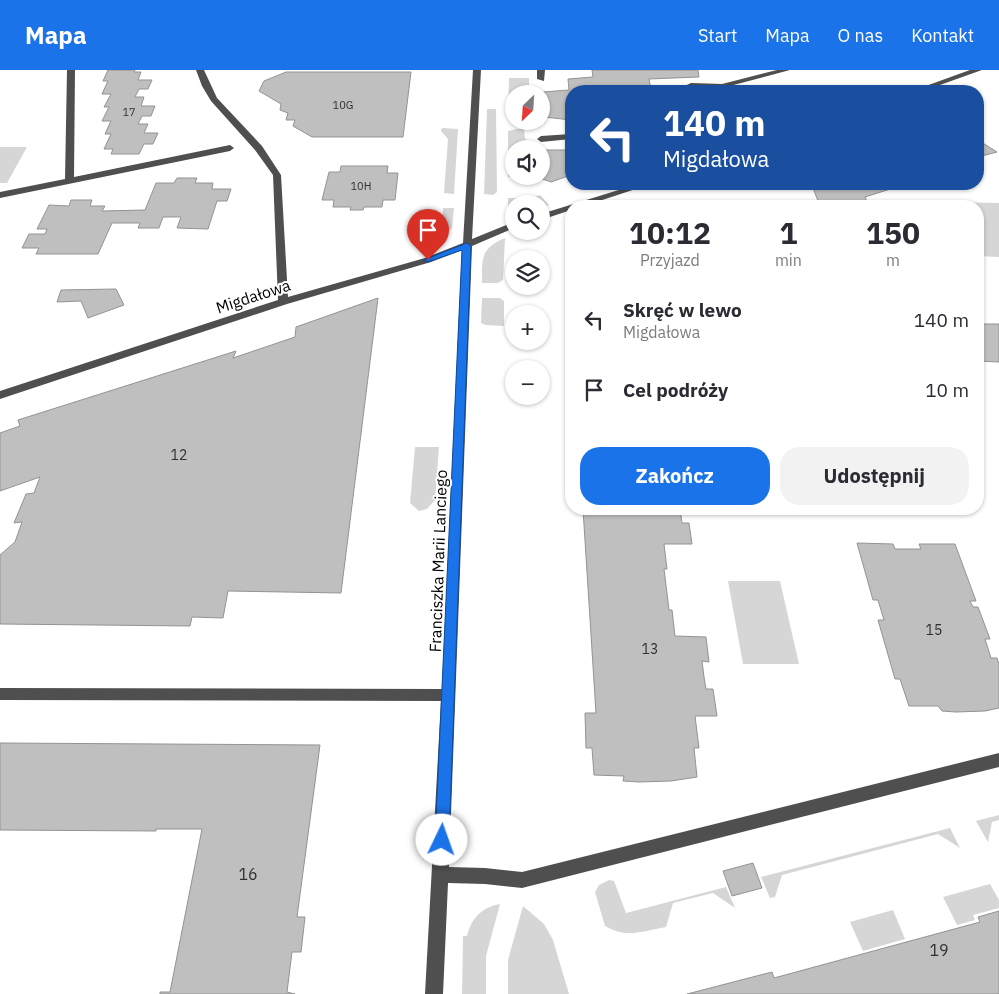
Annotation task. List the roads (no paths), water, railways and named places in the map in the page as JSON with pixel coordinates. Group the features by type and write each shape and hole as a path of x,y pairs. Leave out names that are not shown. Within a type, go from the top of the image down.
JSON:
{"street":[{"path":"69,181 71,70"},
{"path":"200,70 203,83 216,103 269,159 277,175 283,302"},
{"name":"Franciszka Marii Lanciego","path":"434,994 441,876 467,246 477,70"},
{"path":"726,85 786,70"},
{"path":"934,85 978,70"},
{"path":"541,139 565,137"},
{"path":"0,195 230,148"},
{"path":"596,200 628,190"},
{"path":"550,214 565,210"},
{"name":"Migdałowa","path":"0,395 283,302 428,260 467,246 505,229"},
{"path":"0,694 448,695"},
{"path":"441,876 485,876 522,880 999,760"}]}
